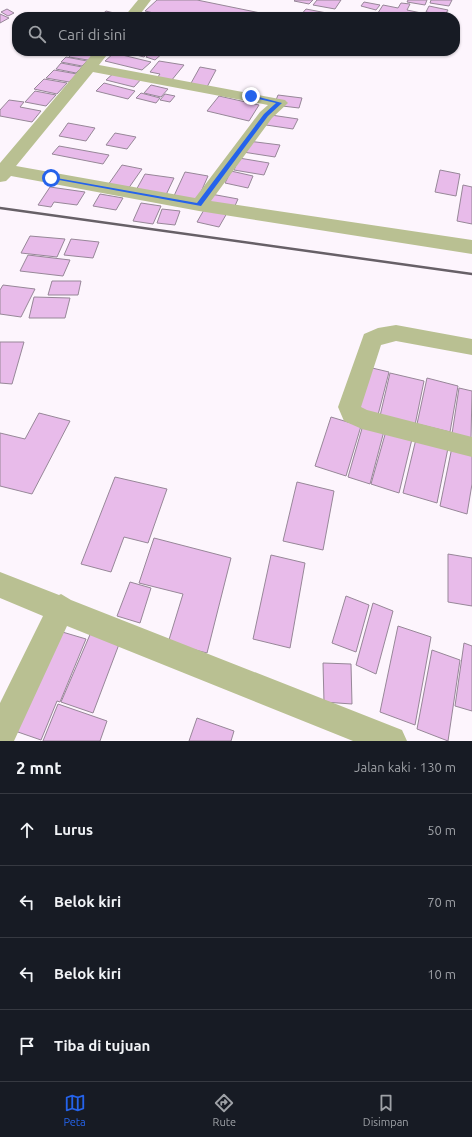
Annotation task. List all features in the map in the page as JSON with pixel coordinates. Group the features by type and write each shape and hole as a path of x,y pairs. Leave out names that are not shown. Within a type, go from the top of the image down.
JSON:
{"street":[{"path":"135,12 145,0"},
{"path":"3,171 99,56"},
{"path":"89,68 280,103 266,115 199,205"},
{"path":"3,171 199,205 472,247"},
{"path":"472,347 396,333 378,336 372,340 349,407 352,414 362,419 472,447"},
{"path":"0,585 61,608 391,741"},
{"path":"0,736 61,608"}],"building":[{"path":"157,0 197,0 256,12 149,12 145,11"},
{"path":"313,0 309,4 294,1"},
{"path":"317,0 341,0 335,9 313,5"},
{"path":"408,0 427,0 425,5 407,2"},
{"path":"431,0 452,0 449,6 430,3"},
{"path":"364,2 380,5 376,10 361,6"},
{"path":"401,3 410,4 407,10 416,12 379,12 383,5 398,8"},
{"path":"429,6 448,10 447,12 426,12"},
{"path":"7,9 12,12 12,14 8,16 1,12"},
{"path":"306,9 322,12 303,12"},
{"path":"0,14 9,18 0,23"},
{"path":"70,56 92,56 88,60 69,57"},
{"path":"111,56 126,56 151,62 142,70 105,61"},
{"path":"147,56 159,56 155,60 146,57"},
{"path":"66,57 87,61 82,66 61,62"},
{"path":"159,61 184,65 171,81 157,78 160,74 150,72"},
{"path":"61,63 82,67 76,73 56,69"},
{"path":"200,67 216,70 207,87 190,85"},
{"path":"54,70 77,74 69,82 46,78"},
{"path":"116,71 143,77 134,87 106,80"},
{"path":"44,79 67,83 57,94 34,89"},
{"path":"104,83 135,91 128,99 96,91"},
{"path":"151,85 168,89 161,97 144,93"},
{"path":"35,91 56,95 46,106 25,102"},
{"path":"141,93 160,98 156,103 136,98"},
{"path":"165,94 175,96 170,102 160,100"},
{"path":"278,95 302,98 299,108 274,105"},
{"path":"219,96 259,105 249,121 207,111"},
{"path":"9,100 24,102 20,107 41,111 32,122 0,116 0,110"},
{"path":"271,115 298,119 293,129 266,125"},
{"path":"68,123 95,128 86,141 59,136"},
{"path":"115,133 136,137 127,149 106,145"},
{"path":"248,141 280,145 275,157 243,152"},
{"path":"59,146 109,155 103,164 52,154"},
{"path":"239,158 269,163 264,175 234,170"},
{"path":"122,165 142,169 128,189 108,185"},
{"path":"440,170 460,174 456,196 435,192"},
{"path":"231,171 253,176 248,188 225,183"},
{"path":"185,172 208,176 197,201 173,198"},
{"path":"145,174 174,178 165,197 135,192"},
{"path":"463,185 472,187 472,224 457,221"},
{"path":"50,187 85,192 77,205 54,202 51,207 38,205"},
{"path":"100,194 123,198 116,210 93,206"},
{"path":"211,194 238,199 234,208 207,202"},
{"path":"141,203 161,206 153,224 133,221"},
{"path":"205,208 227,213 219,227 197,222"},
{"path":"162,209 180,211 175,225 157,223"},
{"path":"30,236 65,239 57,257 21,253"},
{"path":"71,239 99,242 93,258 64,255"},
{"path":"28,255 70,260 63,276 20,271"},
{"path":"52,281 81,281 78,295 48,295"},
{"path":"3,285 35,289 21,317 0,314 0,290"},
{"path":"34,297 70,298 65,318 29,318"},
{"path":"0,342 24,342 12,384 0,383"},
{"path":"368,367 389,372 378,415 357,410"},
{"path":"390,373 424,381 415,425 380,416"},
{"path":"427,378 458,386 450,432 417,424"},
{"path":"459,388 472,391 471,439 452,434"},
{"path":"39,413 70,421 32,494 0,486 0,433 25,439"},
{"path":"331,417 361,426 346,476 315,466"},
{"path":"363,425 384,431 370,484 348,477"},
{"path":"386,431 412,439 399,493 371,484"},
{"path":"416,439 448,448 437,503 403,493"},
{"path":"452,447 472,453 472,484 467,514 440,506"},
{"path":"115,477 167,489 148,543 124,537 111,572 81,564"},
{"path":"297,482 334,491 323,550 283,541"},
{"path":"154,538 231,558 207,653 168,643 183,594 139,583"},
{"path":"448,554 472,558 472,606 448,602"},
{"path":"271,555 305,563 290,648 253,639"},
{"path":"130,582 151,588 140,623 117,616"},
{"path":"346,596 369,605 356,652 332,643"},
{"path":"373,603 393,611 376,674 356,665"},
{"path":"398,626 431,637 415,725 380,712"},
{"path":"92,630 121,639 93,713 61,702"},
{"path":"59,631 86,639 60,702 57,701 41,740 15,731"},
{"path":"464,643 472,646 472,711 455,706"},
{"path":"432,650 460,660 448,741 417,729"},
{"path":"323,663 351,664 352,704 324,702"},
{"path":"58,704 107,721 100,741 43,741"},
{"path":"197,718 234,731 231,741 189,741"}],"railway":[{"path":"0,208 472,274"}],"route":[{"path":"51,178 199,205 266,115 280,103 251,96"}]}
